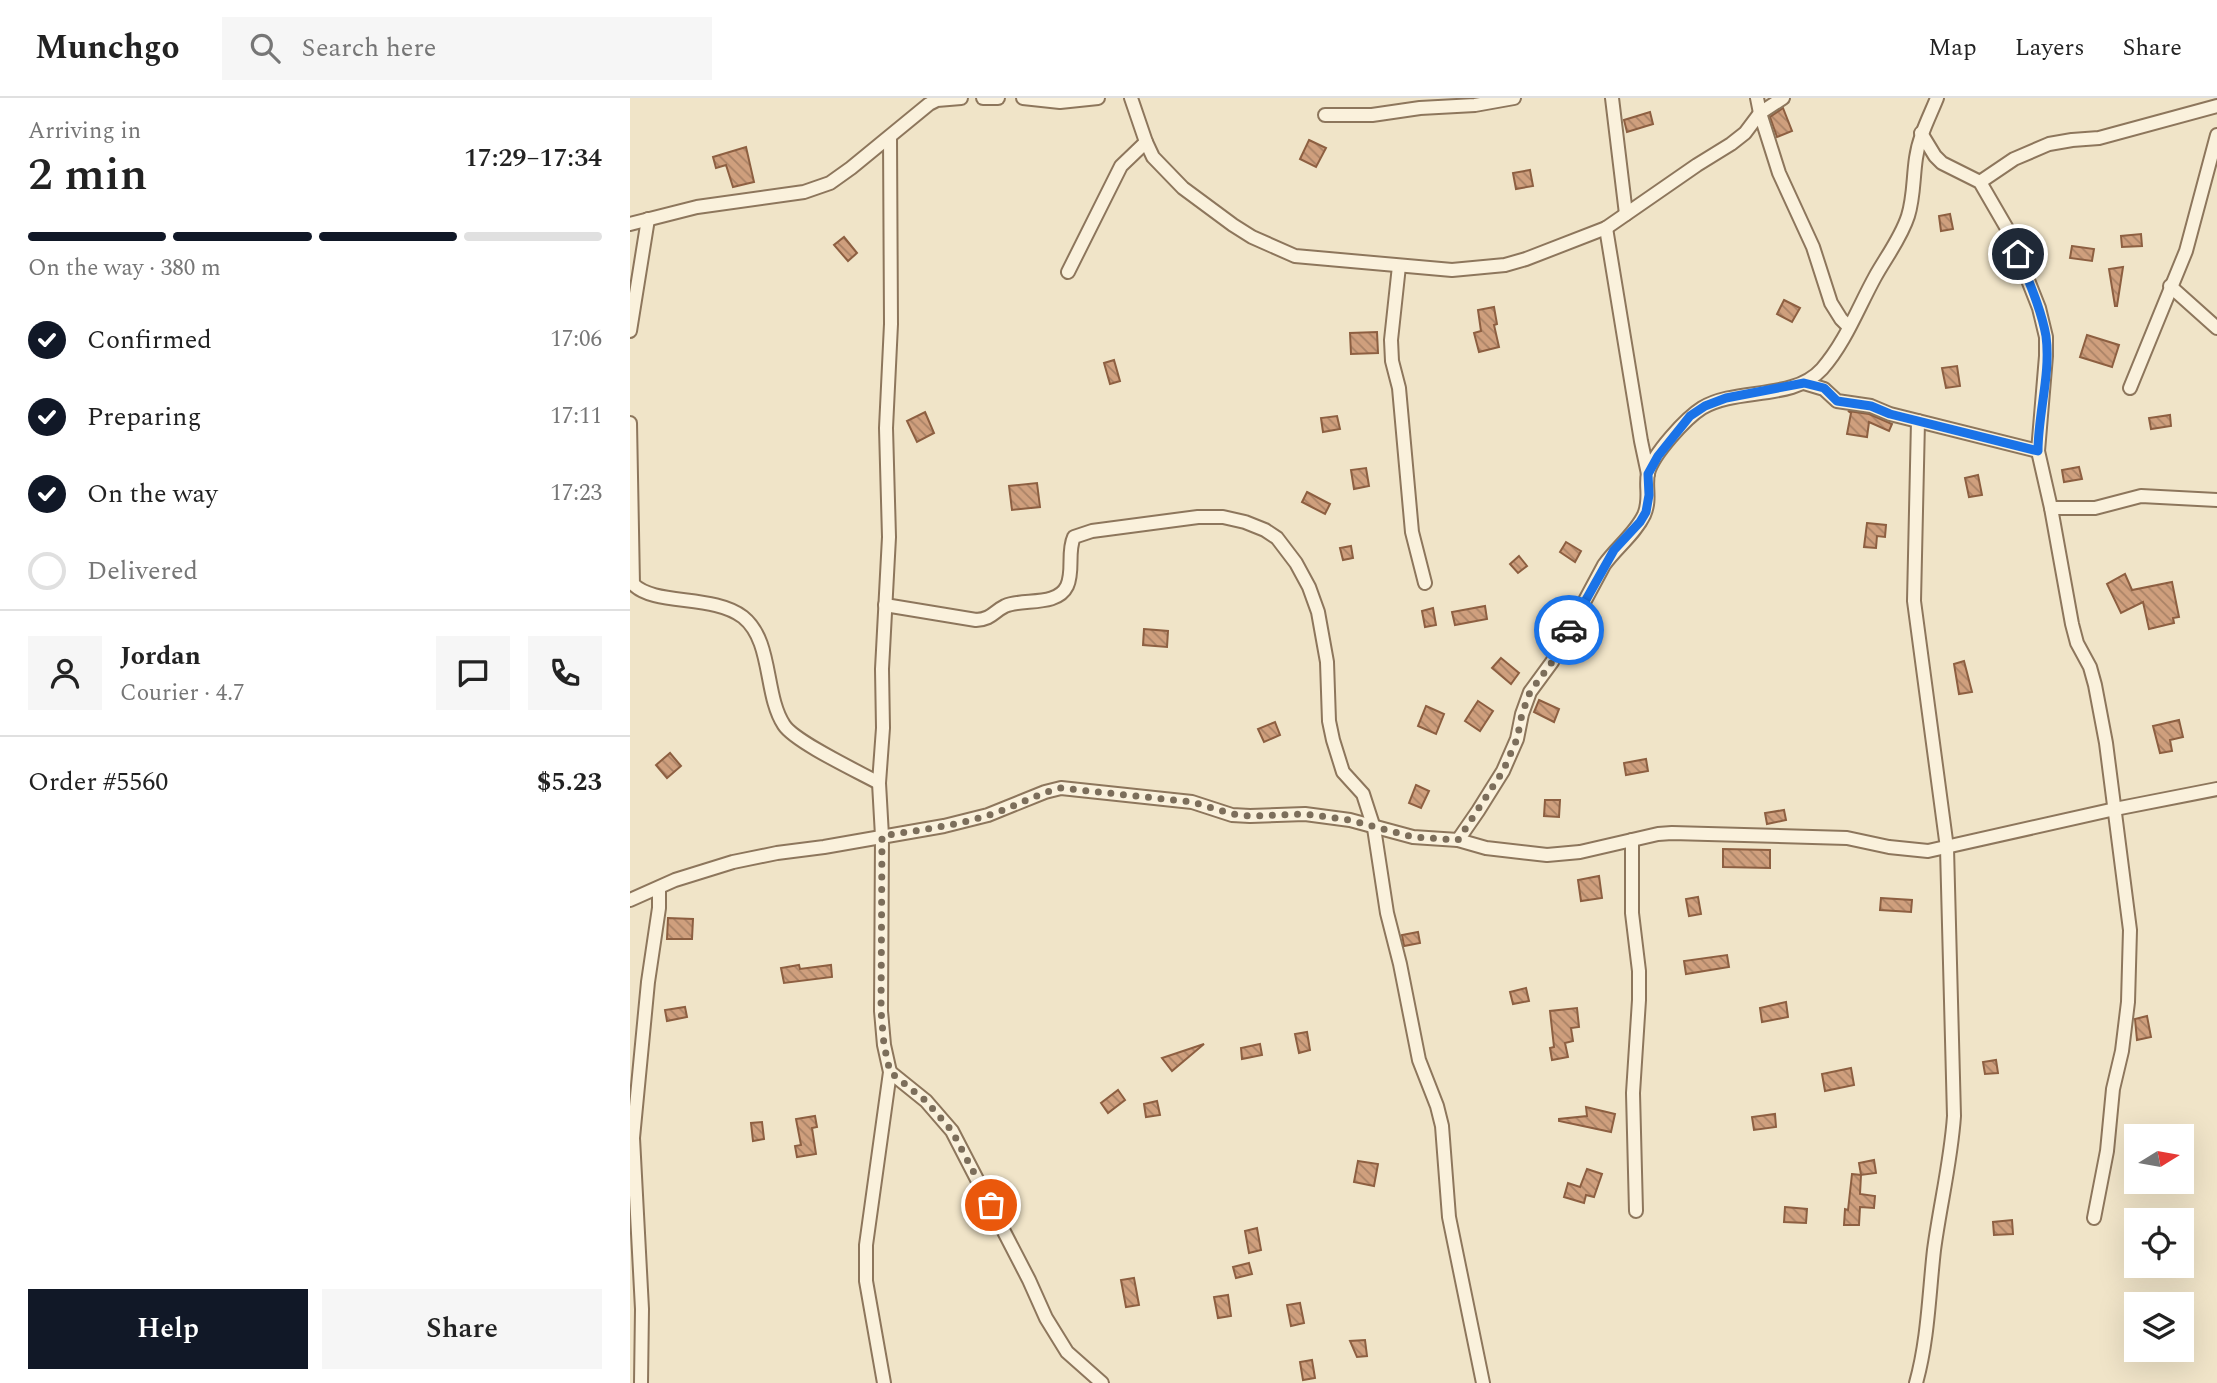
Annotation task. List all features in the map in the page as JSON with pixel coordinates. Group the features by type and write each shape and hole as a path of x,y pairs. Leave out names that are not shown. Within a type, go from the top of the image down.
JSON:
{"street":[{"path":"630,225 729,202 804,192 830,183 890,137 927,101 961,98"},
{"path":"983,98 998,98"},
{"path":"1023,98 1060,102 1098,98"},
{"path":"1131,98 1153,157 1183,188 1233,225 1295,256 1452,271 1505,265 1606,228 1731,144 1745,133 1760,113 1783,98"},
{"path":"1325,115 1372,115 1420,108 1475,105 1514,98"},
{"path":"1612,98 1626,214"},
{"path":"1757,98 1779,173 1813,247 1830,303 1849,327"},
{"path":"1804,383 1823,368 1837,349 1905,225 1913,194 1921,133 1937,98"},
{"path":"1980,182 2014,159 2049,144 2099,138 2217,106"},
{"path":"1921,133 1942,163 1980,182 2009,232 2039,308 2046,337 2045,382 2038,451 2072,624 2095,685 2106,743 2130,930 2128,1002 2122,1051 2113,1089 2107,1151 2094,1218"},
{"path":"2130,388 2186,251 2217,135"},
{"path":"884,1383 866,1281 866,1245 890,1072 881,1011 882,836 879,783 889,537 886,428 891,324 890,137"},
{"path":"1068,272 1121,166 1146,142"},
{"path":"630,331 648,219"},
{"path":"1458,840 1503,771 1517,739 1530,692 1552,662 1604,565 1646,512 1649,495 1648,474 1606,228"},
{"path":"1399,265 1391,340 1392,361 1399,388 1412,532 1425,583"},
{"path":"2170,286 2217,328"},
{"path":"1648,474 1658,456 1690,416 1705,406 1726,398 1804,383 1824,388 1837,401 1871,406 1890,414 2038,451"},
{"path":"1916,1383 1925,1342 1954,1116 1947,848 1914,601 1918,421"},
{"path":"630,422 633,584 644,593 723,606 744,618 760,641 784,726 797,738 879,783"},
{"path":"2051,508 2095,508 2141,496 2217,500"},
{"path":"885,605 962,619 983,620 1006,605 1052,598 1062,593 1070,577 1071,543 1077,534 1198,517 1223,517 1245,522 1278,538 1309,587 1318,612 1327,662 1329,721 1333,740 1343,772 1367,801 1374,828 1383,894 1419,1059 1437,1106 1441,1126 1449,1217 1483,1383"},
{"path":"630,900 676,880 733,862 944,826 988,815 1061,788 1192,802 1250,816 1305,814 1350,820 1413,837 1458,840 1486,848 1547,855 1580,852 1672,833 1836,837 1928,851 2217,789"},
{"path":"1632,840 1632,913 1639,971 1633,1093 1636,1211"},
{"path":"641,1383 642,1309 633,1138 659,889"},
{"path":"890,1072 926,1101 952,1131 1029,1280 1045,1318 1067,1352 1102,1383"}],"building":[{"path":"1783,108 1792,131 1777,137 1770,117"},
{"path":"1650,112 1653,124 1627,132 1624,120"},
{"path":"1309,140 1326,148 1316,167 1300,159"},
{"path":"746,147 754,182 733,187 726,165 716,168 713,157"},
{"path":"1530,170 1533,186 1516,189 1513,173"},
{"path":"1950,214 1953,229 1941,231 1939,216"},
{"path":"2141,234 2142,246 2122,247 2121,236"},
{"path":"844,237 857,253 848,261 834,245"},
{"path":"2072,246 2094,249 2092,261 2070,258"},
{"path":"2123,267 2117,306 2115,306 2109,269"},
{"path":"1784,300 1800,308 1792,322 1777,314"},
{"path":"1494,307 1497,324 1494,325 1499,347 1479,352 1474,333 1481,331 1478,310"},
{"path":"1377,332 1378,353 1351,354 1350,333"},
{"path":"2087,335 2119,345 2112,367 2080,357"},
{"path":"1114,360 1120,381 1110,384 1104,363"},
{"path":"1957,366 1960,386 1946,388 1942,368"},
{"path":"1848,411 1869,414 1892,424 1889,431 1869,422 1867,437 1847,434 1851,413"},
{"path":"925,412 934,433 917,442 907,421"},
{"path":"2170,415 2171,426 2151,429 2149,418"},
{"path":"1337,416 1340,429 1323,432 1321,418"},
{"path":"2079,467 2082,479 2064,482 2062,470"},
{"path":"1366,468 1369,486 1354,489 1351,470"},
{"path":"1978,475 1982,495 1969,497 1965,478"},
{"path":"1037,483 1040,507 1012,510 1009,486"},
{"path":"1307,492 1330,504 1325,514 1302,502"},
{"path":"1867,523 1886,525 1885,537 1877,536 1876,548 1864,547"},
{"path":"1566,542 1581,551 1575,562 1560,552"},
{"path":"1351,546 1353,558 1343,560 1340,548"},
{"path":"1519,556 1527,566 1518,573 1510,564"},
{"path":"2125,574 2132,590 2172,582 2179,617 2173,618 2174,623 2149,629 2143,602 2121,613 2107,584"},
{"path":"1485,606 1487,619 1455,625 1452,612"},
{"path":"1433,608 1436,625 1425,627 1422,611"},
{"path":"1144,629 1168,631 1167,647 1143,645"},
{"path":"1501,658 1519,673 1511,684 1492,668"},
{"path":"1964,661 1972,692 1959,694 1954,664"},
{"path":"1539,700 1559,709 1554,722 1534,712"},
{"path":"1478,701 1493,711 1480,731 1465,721"},
{"path":"1426,706 1444,714 1436,734 1418,726"},
{"path":"2179,720 2183,737 2170,740 2172,751 2160,753 2153,726"},
{"path":"1275,722 1280,735 1264,742 1258,729"},
{"path":"670,753 681,766 667,778 656,765"},
{"path":"1646,759 1648,771 1626,775 1624,763"},
{"path":"1416,785 1429,791 1421,808 1409,803"},
{"path":"1545,800 1560,800 1559,817 1544,816"},
{"path":"1784,810 1786,820 1767,824 1765,813"},
{"path":"1723,849 1770,850 1770,868 1723,867"},
{"path":"1599,876 1602,898 1581,901 1578,880"},
{"path":"1698,897 1701,914 1689,916 1686,899"},
{"path":"1881,898 1912,900 1911,912 1880,910"},
{"path":"668,918 693,919 692,939 667,939"},
{"path":"1418,932 1420,943 1404,946 1402,935"},
{"path":"1727,955 1729,967 1686,974 1684,961"},
{"path":"799,965 800,969 831,965 832,977 784,983 781,968"},
{"path":"1526,988 1529,1001 1513,1004 1510,992"},
{"path":"1786,1002 1788,1017 1762,1022 1760,1008"},
{"path":"685,1007 687,1017 667,1021 665,1010"},
{"path":"1577,1008 1579,1027 1571,1028 1573,1041 1565,1043 1568,1057 1552,1060 1550,1048 1554,1047 1550,1011"},
{"path":"2147,1016 2151,1037 2137,1040 2135,1019"},
{"path":"1307,1032 1310,1050 1299,1053 1295,1034"},
{"path":"1204,1044 1172,1071 1162,1058"},
{"path":"1260,1044 1262,1055 1242,1059 1241,1048"},
{"path":"1996,1060 1998,1073 1985,1074 1983,1062"},
{"path":"1851,1068 1854,1085 1825,1091 1822,1074"},
{"path":"1118,1090 1125,1100 1108,1113 1101,1103"},
{"path":"1157,1101 1160,1115 1146,1117 1144,1104"},
{"path":"1586,1107 1615,1114 1611,1132 1559,1121 1587,1116"},
{"path":"1775,1114 1776,1127 1754,1130 1752,1117"},
{"path":"815,1116 817,1127 812,1128 816,1154 797,1157 795,1146 801,1145 796,1119"},
{"path":"762,1122 764,1139 753,1141 751,1123"},
{"path":"1874,1160 1876,1173 1861,1175 1859,1163"},
{"path":"1358,1161 1378,1164 1374,1186 1354,1182"},
{"path":"1587,1169 1602,1174 1594,1197 1586,1195 1584,1203 1564,1197 1568,1183 1580,1187"},
{"path":"1852,1174 1861,1175 1860,1194 1875,1196 1874,1208 1860,1207 1859,1225 1844,1225 1845,1209 1848,1210"},
{"path":"1785,1207 1807,1209 1806,1223 1784,1222"},
{"path":"2012,1220 2013,1234 1994,1235 1993,1222"},
{"path":"1257,1228 1261,1250 1249,1253 1245,1231"},
{"path":"1249,1263 1252,1274 1236,1278 1233,1267"},
{"path":"1134,1278 1139,1305 1126,1307 1121,1280"},
{"path":"1228,1295 1231,1316 1218,1318 1214,1297"},
{"path":"1300,1303 1304,1323 1291,1326 1287,1305"},
{"path":"1365,1340 1367,1356 1357,1357 1350,1341"},
{"path":"1312,1360 1315,1378 1303,1380 1300,1362"}],"way so far":[{"path":"991,1205 952,1131 926,1101 890,1072 881,1011 882,836 944,826 988,815 1061,788 1192,802 1216,810 1250,816 1305,814 1350,820 1413,837 1458,840 1503,771 1517,739 1530,692 1552,662 1569,630"}],"route":[{"path":"1569,630 1604,565 1646,512 1649,495 1648,474 1658,456 1690,416 1705,406 1726,398 1804,383 1824,388 1837,401 1871,406 1890,414 2038,451 2045,382 2046,337 2039,308 2018,254"}]}
